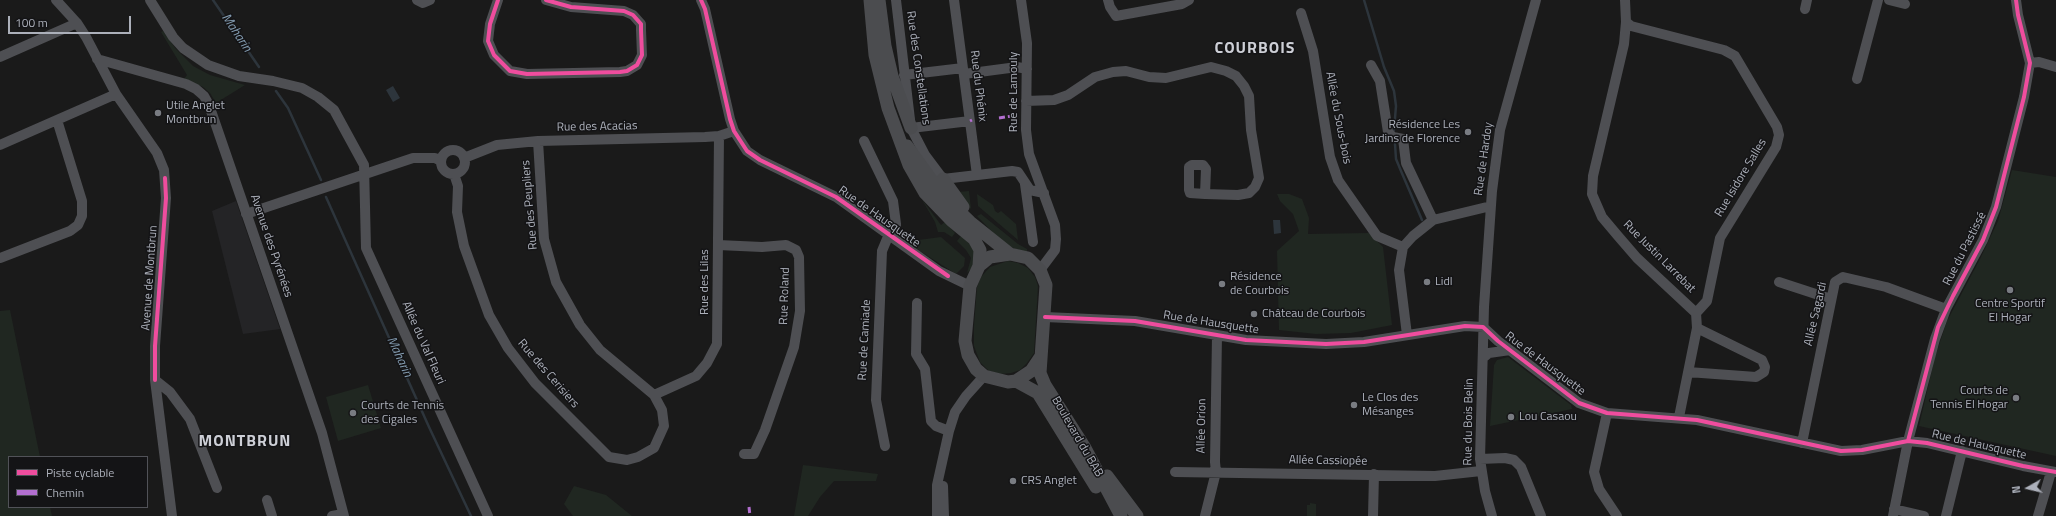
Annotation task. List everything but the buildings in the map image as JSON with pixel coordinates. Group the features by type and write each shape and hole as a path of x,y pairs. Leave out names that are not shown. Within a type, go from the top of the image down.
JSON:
{"main road":[{"path":"870,0 876,55 888,108 909,166 925,193 952,221 974,239 980,250 980,266"},
{"path":"879,0 885,46 892,76 912,128"},
{"path":"899,135 943,196 979,230 1010,254"},
{"path":"943,179 979,230"},
{"path":"1010,254 1028,258 1040,270 1046,285 1045,317 1041,356 1031,372 1016,381 1008,382 984,376 976,369 968,355 965,341 970,286 980,266 990,257 1010,254"},
{"name":"Boulevard du BAB","path":"1041,356 1040,373 1045,385 1085,448 1121,516"},
{"name":"Boulevard du BAB","path":"1016,381 1038,393 1102,496 1121,516"},
{"path":"1085,448 1137,516"}],"street":[{"name":"Avenue de Montbrun","path":"56,0 77,23 116,94 157,153 165,178 166,198 156,339 155,380 172,516"},
{"name":"Allée du Val Fleuri","path":"150,0 173,37 183,48 208,65 224,72 239,76 273,80 302,88 328,104 340,119 364,165 366,248 488,516"},
{"path":"418,0 423,3 430,0"},
{"path":"498,0 490,24 488,41 494,55 510,71 527,74 620,72 627,71 637,65 642,55 641,24 633,15 624,11 571,7 546,0"},
{"name":"Rue de Hausquette","path":"701,0 705,9 734,131 747,151 760,160 836,197 939,271 970,286"},
{"name":"Rue des Constellations","path":"896,0 904,75 912,128 925,155 943,179"},
{"name":"Rue du Phénix","path":"954,0 976,175"},
{"name":"Rue de Lamouly","path":"1021,0 1027,43 1026,130 1029,154 1055,225 1056,239 1056,250 1040,270"},
{"path":"1108,0 1116,19 1182,4 1189,0"},
{"name":"Rue de Hardoy","path":"1483,327 1495,159 1500,130 1536,0"},
{"name":"Rue Justin Larrebat","path":"1625,0 1626,22 1624,44 1593,176 1592,194 1602,217 1637,258 1696,313"},
{"path":"1857,79 1878,0"},
{"path":"1889,0 1905,4"},
{"path":"2016,0 2018,15 2030,63 2039,62 2056,68"},
{"name":"Allée du Sous-bois","path":"1301,13 1313,51 1330,157 1338,180 1377,236 1403,247"},
{"name":"Rue Isidore Salles","path":"1626,22 1631,26 1724,50 1735,56 1777,127 1779,135 1776,147 1720,238 1707,300 1696,313"},
{"path":"0,57 77,23"},
{"name":"Avenue des Pyrénées","path":"97,59 186,84 196,89 204,96 209,105 322,433 344,515"},
{"name":"Rue du Pastissé","path":"1893,513 1908,441 1928,361 1946,310 1983,240 1996,207 2024,97 2030,63"},
{"path":"1372,65 1380,80 1388,132 1393,137 1403,139 1406,163 1433,220"},
{"path":"904,75 1017,67 1027,69"},
{"path":"1026,101 1054,100 1068,94 1095,77 1113,72 1126,71 1149,77 1166,78 1211,67 1226,71 1236,76 1244,86 1249,96 1251,130 1259,178 1255,187 1249,193 1238,195 1205,194"},
{"path":"0,145 116,94"},
{"path":"0,258 70,231 78,225 82,216 82,201 57,120"},
{"path":"912,128 970,121"},
{"name":"Rue des Acacias","path":"464,158 497,145 538,141 719,136 734,131"},
{"name":"Rue des Lilas","path":"654,395 696,376 714,352 717,344 719,136"},
{"name":"Rue des Peupliers","path":"538,141 544,239 556,282 580,325 600,350 654,395"},
{"name":"Rue de Camiade","path":"864,141 893,201 896,230 890,236 882,251 876,400 885,446"},
{"path":"451,151 459,152 464,158 463,168 454,174 450,174 443,169 441,161 444,154 451,151"},
{"path":"246,214 413,158 435,158 441,161"},
{"path":"943,179 1012,171 1018,172 1023,176 1025,184 1033,242"},
{"name":"Rue des Cerisiers","path":"454,174 458,186 457,212 464,246 477,286 489,315 508,348 535,383 609,457 627,460 638,457 654,448 664,426 662,410 654,395"},
{"path":"1025,184 1030,190 1044,193"},
{"path":"1406,335 1399,270 1403,247 1413,236 1433,220 1491,206"},
{"name":"Rue Roland","path":"718,245 762,247 786,245 796,250 799,257 800,311 794,347 765,430 754,454 744,454"},
{"name":"Allée Sagardi","path":"1802,443 1835,282 1843,277 1886,287 1946,310"},
{"path":"1779,282 1831,298"},
{"path":"917,303 916,354 926,370 931,421 936,426 949,431"},
{"path":"1679,417 1697,328 1696,313"},
{"name":"Rue de Hausquette","path":"1045,317 1135,321 1217,335 1274,342 1340,344 1465,326 1483,327 1510,350 1579,403 1607,414 1679,417 1841,451 1862,450 1908,441 1927,443 2054,472"},
{"name":"Rue du Bois Belin","path":"1483,327 1480,459 1481,471 1492,516"},
{"path":"1688,372 1756,377 1764,372 1765,368 1762,360 1697,328"},
{"name":"Allée Orion","path":"1205,516 1216,472 1217,335"},
{"path":"1483,358 1489,353 1510,350"},
{"path":"937,516 937,485 949,431 956,412 966,396 984,376"},
{"path":"155,380 170,392 190,419 217,488"},
{"path":"1607,414 1594,472 1599,489 1617,516"},
{"path":"944,450 944,516"},
{"path":"1946,516 1962,451"},
{"path":"1480,459 1505,458 1514,460 1520,467 1541,516"},
{"name":"Allée Cassiopée","path":"1175,472 1435,476 1481,471"},
{"path":"2038,516 2054,472"},
{"path":"1373,516 1374,474"},
{"path":"267,500 272,516"},
{"path":"1893,513 1924,516"},
{"path":"332,516 344,515"}],"shaded area":[{"path":"163,31 176,49 193,66 210,75 245,85 216,103 210,93 203,87 184,79 187,75 161,32"},
{"path":"393,86 400,98 393,102 386,90"},
{"name":"Centre Sportif El Hogar","path":"2012,170 2056,177 2056,456 1919,426 1935,357 1947,321 1980,259 1998,221"},
{"path":"969,191 971,209 957,192"},
{"path":"977,194 993,205 995,211 998,213 1001,211 1016,224 1018,240 978,206"},
{"path":"1277,194 1289,194 1302,199 1309,218 1308,234 1369,233 1383,247 1392,325 1351,333 1316,334 1279,330 1277,251 1299,231 1293,214 1280,201"},
{"path":"921,198 941,225 945,222 955,233 952,237 944,232 938,232 935,222"},
{"path":"236,201 280,329 243,334 212,211"},
{"path":"981,214 1018,244 1027,249 1027,253 1005,245 977,216"},
{"path":"1273,220 1280,220 1281,233 1274,234"},
{"path":"961,236 967,240 977,254 971,269 967,273 971,258 966,250 957,241"},
{"path":"941,237 965,258 964,266 956,274 909,244 911,241"},
{"path":"1008,261 1018,263 1028,268 1035,277 1038,286 1034,353 1020,370 1000,374 989,371 980,362 974,346 974,326 977,287 981,277 990,267"},
{"path":"10,310 40,456 8,456 8,508 50,508 52,516 0,516 0,311"},
{"path":"1508,357 1571,405 1572,409 1490,426 1494,365 1497,360"},
{"name":"Courts de Tennis des Cigales","path":"368,385 381,428 338,441 326,397"},
{"path":"803,465 878,474 876,481 834,481 820,497 808,516 794,516"},
{"path":"574,486 606,495 632,516 573,516 564,504"},
{"path":"1310,503 1316,504 1316,516 1307,516 1307,505 1310,505"}],"waterway":[{"name":"Maharin","path":"213,0 259,67"},
{"path":"1364,0 1384,67 1394,91 1396,106 1394,130"},
{"name":"Maharin","path":"276,91 288,108 321,180"},
{"path":"1395,144 1396,159 1422,220"},
{"name":"Maharin","path":"326,197 429,427 471,516"}],"marked path":[{"path":"999,118 1012,116"},
{"path":"749,507 750,516"}],"cycle path":[{"path":"498,0 490,24 488,41 494,55 510,71 527,74 620,72 627,71 637,65 642,55 641,24 633,15 624,11 571,7 546,0"},
{"path":"701,0 705,9 730,119 734,131 747,151 760,160 836,197 948,276"},
{"path":"1908,441 1938,327 1983,240 1996,207 2024,97 2030,63 2018,15 2016,0"},
{"path":"155,380 155,346 166,198 165,178"},
{"path":"1045,317 1135,321 1246,340 1326,344 1364,342 1465,326 1483,327 1498,341 1579,403 1607,413 1697,420 1841,451 1862,450 1908,441 1927,443 2023,466 2056,472"}],"place":[{"name":"Utile Anglet Montbrun","path":"158,113"},
{"name":"Résidence Les Jardins de Florence","path":"1468,132"},
{"name":"Lidl","path":"1427,282"},
{"name":"Résidence de Courbois","path":"1222,284"},
{"name":"Centre Sportif El Hogar","path":"2010,290"},
{"name":"Château de Courbois","path":"1254,314"},
{"name":"Courts de Tennis El Hogar","path":"2016,398"},
{"name":"Le Clos des Mésanges","path":"1354,405"},
{"name":"Courts de Tennis des Cigales","path":"353,413"},
{"name":"Lou Casaou","path":"1511,417"},
{"name":"CRS Anglet","path":"1013,481"}],"district":[{"name":"COURBOIS","path":"1255,49"},
{"name":"MONTBRUN","path":"245,442"}]}
